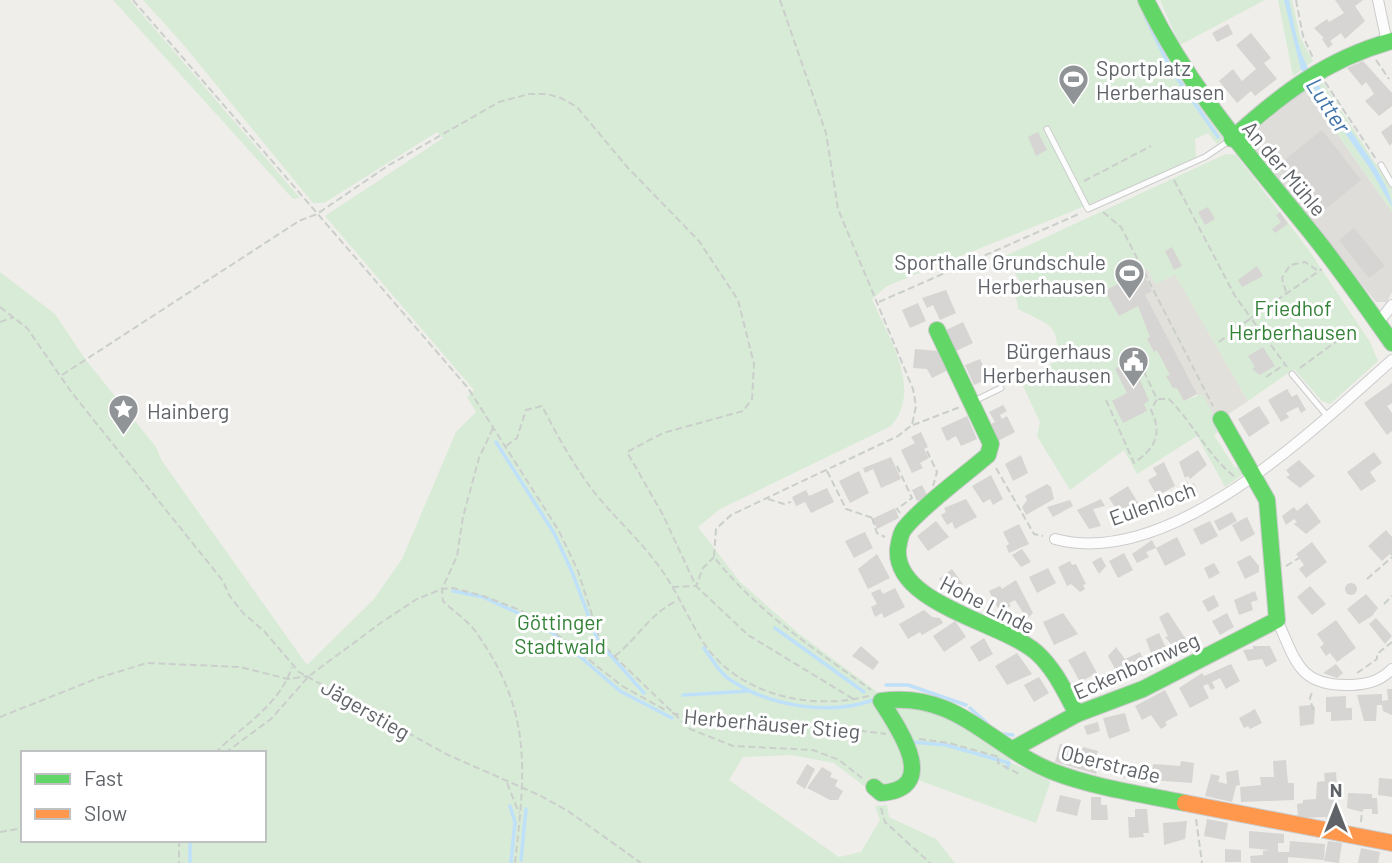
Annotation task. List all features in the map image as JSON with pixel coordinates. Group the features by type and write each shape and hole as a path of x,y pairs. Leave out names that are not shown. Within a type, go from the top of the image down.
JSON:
{"street":[{"name":"An der Mühle","path":"1146,0 1175,60 1232,139 1328,254 1392,343"},
{"path":"1232,139 1296,82 1317,68 1389,41 1378,0"},
{"path":"1378,323 1392,305"},
{"name":"Hohe Linde","path":"937,330 988,436 988,455 903,530 898,544 897,561 906,578 929,598 1012,635 1033,650 1050,667 1077,714"},
{"name":"Eulenloch","path":"1055,539 1080,546 1122,538 1195,513 1250,480 1328,417 1392,360"},
{"path":"1221,419 1250,480 1267,500 1278,621 1303,670 1317,683 1337,686 1367,684 1392,670"},
{"name":"Eckenbornweg","path":"1011,755 1077,714 1143,689 1278,621"},
{"name":"Oberstraße","path":"873,787 898,789 912,773 911,755 881,701 919,698 944,705 1011,755 1061,774 1194,805 1392,843"}],"lane":[{"path":"1047,129 1088,209 1171,174 1205,157 1232,139"},
{"path":"1381,165 1392,184"},
{"path":"1292,374 1328,417"},
{"path":"971,403 1001,388"}],"path":[{"path":"134,0 468,388 559,531 578,571 600,640 614,656 670,713 690,729 733,746 813,750 839,760 873,787 885,822 930,863"},
{"path":"780,0 826,132 838,209 913,389 916,406 912,425"},
{"path":"1296,0 1303,36 1317,68 1381,165"},
{"path":"1367,48 1389,79"},
{"path":"62,376 288,229 317,214 389,165 499,102 529,94 547,94 561,98 577,107 628,169 699,241 738,300 754,364 752,400 743,411 663,433 627,452 663,515 696,586 748,635 855,700"},
{"path":"1079,183 1151,146"},
{"path":"1171,174 1235,296 1292,374 1356,327"},
{"path":"1099,205 1106,218 1121,227 1183,352 1221,419"},
{"path":"879,302 1088,209"},
{"path":"1287,293 1282,278 1290,265 1305,262 1317,271"},
{"path":"1219,342 1317,271 1322,268 1328,274"},
{"path":"0,307 15,317 62,376 72,393 223,581 229,595 292,666 309,676"},
{"path":"0,322 15,317"},
{"path":"1132,358 1136,355 1157,398"},
{"path":"1266,377 1284,364"},
{"path":"1106,400 1133,463 1151,450 1157,439 1158,427 1151,410 1157,398"},
{"path":"1157,398 1168,398 1183,413 1222,467 1250,480"},
{"path":"696,586 704,568 714,557 719,524 731,515 898,436 912,425 971,403"},
{"path":"505,446 517,438 526,410 542,406 594,492 656,561 705,644 724,667 748,685 800,700 855,700 874,692 779,625 739,588 714,557"},
{"path":"493,427 479,458 474,486 463,517 457,556 442,589 443,601 477,633 509,692 522,730 523,790 515,863"},
{"path":"926,510 937,472 927,451"},
{"path":"995,465 1034,534 1055,539"},
{"path":"897,466 912,498 897,509 901,516"},
{"path":"826,469 846,509 872,515 870,519 877,533"},
{"path":"767,498 780,504 791,502"},
{"path":"1367,579 1392,555"},
{"path":"1275,568 1289,565 1298,558"},
{"path":"671,587 696,586"},
{"name":"Herberhäuser Stieg","path":"442,589 453,588 483,596 520,610 552,630 622,686 670,713 713,722 831,727 948,743 998,757 1011,755"},
{"path":"228,751 271,719 309,676 416,599 442,589"},
{"path":"1384,604 1392,596"},
{"path":"614,656 634,641 659,609 679,600"},
{"path":"1337,686 1377,659 1377,654 1392,642"},
{"name":"Jägerstieg","path":"0,717 98,678 147,663 240,667 288,679 309,676 417,739 568,811 641,863"},
{"path":"217,751 266,708 288,679 292,666"},
{"path":"1313,710 1310,698 1317,683"},
{"path":"998,757 998,763 1019,774"},
{"path":"507,783 515,798 520,817"},
{"path":"1194,805 1202,863"},
{"path":"0,832 21,828"},
{"path":"179,842 179,863"}],"shaded area":[{"path":"1306,89 1392,212 1392,292 1387,302 1376,302 1248,143 1249,135"},
{"path":"1147,269 1175,274 1248,401 1218,421 1197,394 1184,401 1177,389 1173,390 1147,339 1150,336 1138,307 1119,316 1105,291"}],"green space":[{"path":"113,0 130,0 300,198 293,199"},
{"name":"Göttinger Stadtwald","path":"143,0 1143,0 1223,135 1222,141 1217,144 1208,133 1195,139 1196,157 1191,160 887,286 872,299 894,347 904,380 900,412 891,426 720,509 698,527 740,582 798,633 884,697 932,705 1013,754 1006,768 1011,763 1049,778 1050,783 1036,823 918,780 919,763 877,796 834,763 792,755 743,757 729,780 839,857 861,852 880,820 875,806 887,805 889,817 936,839 955,863 0,863 0,272 55,314 85,359 156,447 162,461 307,665 374,599 402,559 456,432 476,412 467,397 474,390 325,216 443,138 437,132 324,203 313,203 182,43"},
{"path":"1160,0 1265,0 1180,45"},
{"path":"1278,0 1292,0 1300,37 1313,61 1293,76"},
{"path":"1320,78 1392,189 1392,212 1306,89"},
{"name":"Friedhof Herberhausen","path":"1226,154 1236,155 1308,249 1370,342 1378,361 1330,404 1322,401 1294,369 1248,401 1175,275 1156,284 1147,269 1105,291 1119,316 1138,306 1150,337 1147,339 1153,351 1157,350 1170,375 1167,377 1173,389 1177,388 1184,401 1202,394 1222,429 1214,435 1235,468 1243,463 1246,472 1225,487 1197,436 1137,474 1124,450 1070,490 1037,436 1040,422 1021,382 1056,361 1056,339 1054,332 1045,322 1018,309 1016,297 1024,289 1005,256"}],"water":[{"name":"Lutter","path":"1284,0 1289,0 1298,43 1308,68 1381,177 1392,207 1371,170 1301,70"}],"building":[{"path":"1335,0 1363,0 1355,6 1365,21 1345,39 1341,33 1330,41 1333,44 1328,48 1322,39 1324,38 1314,28 1327,19 1329,22 1344,13"},
{"path":"1228,24 1233,34 1217,42 1212,33"},
{"path":"1251,33 1271,58 1264,63 1277,79 1255,96 1251,91 1237,103 1219,81 1233,69 1242,81 1256,69 1236,45"},
{"path":"1363,61 1392,93 1392,106 1379,116 1365,101 1374,94 1371,89 1366,82 1362,86 1347,68"},
{"path":"1392,124 1392,143 1390,146 1381,132"},
{"path":"1322,130 1361,180 1318,215 1278,165"},
{"path":"1038,132 1047,150 1036,156 1028,137"},
{"path":"1208,207 1215,219 1205,225 1198,212"},
{"path":"1280,212 1288,224 1275,233 1272,229 1281,222 1276,215"},
{"path":"1354,228 1385,266 1369,278 1339,240"},
{"path":"1172,247 1182,266 1174,270 1165,251"},
{"path":"1257,266 1263,276 1242,287 1238,280"},
{"path":"1142,271 1152,291 1145,295 1197,394 1184,401 1166,376 1170,375 1157,350 1154,352 1147,339 1150,337 1138,306 1119,316 1105,291"},
{"path":"946,290 956,313 940,320 933,305 927,308 922,298"},
{"path":"918,303 926,321 910,328 902,310"},
{"path":"963,322 973,343 954,352 944,331"},
{"path":"1263,347 1275,366 1260,375 1252,369 1255,367 1248,356"},
{"path":"915,349 939,351 948,370 932,378 927,369 913,368"},
{"path":"980,359 989,379 974,385 965,365"},
{"name":"Bürgerhaus Herberhausen","path":"1132,360 1149,401 1144,404 1147,411 1123,423 1112,401 1127,393 1115,369"},
{"path":"1392,383 1392,403 1387,406 1392,413 1392,431 1387,435 1364,403"},
{"path":"1287,389 1292,397 1297,394 1306,410 1301,413 1298,407 1286,413 1289,417 1281,422 1268,400"},
{"path":"1003,405 1007,411 1000,415 1002,419 1007,416 1015,432 998,441 989,425 995,422 989,412"},
{"path":"1259,406 1270,423 1249,437 1238,419"},
{"path":"967,416 977,439 961,446 956,436 947,441 941,428"},
{"path":"921,432 928,447 924,449 929,458 920,463 923,468 912,473 901,450 915,443 911,437"},
{"path":"1198,450 1207,465 1190,479 1188,476 1185,478 1179,462"},
{"path":"1374,452 1382,463 1370,472 1376,481 1361,491 1347,472"},
{"path":"1021,455 1028,473 1013,481 1005,464"},
{"path":"891,457 901,479 881,488 873,469 865,473 863,468"},
{"path":"1299,460 1315,476 1300,488 1286,477 1290,475 1286,470"},
{"path":"1164,462 1175,486 1157,496 1148,480 1157,475 1153,468"},
{"path":"859,471 869,493 850,503 839,481"},
{"path":"991,475 1003,499 993,505 990,499 983,503 972,486"},
{"path":"1187,481 1189,486 1194,483 1198,492 1190,497 1188,493 1184,495 1180,488"},
{"path":"1047,484 1051,487 1054,499 1026,515 1022,507 1027,500 1025,496"},
{"path":"922,485 928,497 917,501 912,490"},
{"path":"1128,486 1138,503 1120,515 1109,498"},
{"path":"827,488 834,502 811,513 805,502 796,506 792,497 806,490 809,496"},
{"path":"966,499 977,517 955,529 952,522 947,525 941,515 946,512 944,508"},
{"path":"1101,499 1105,506 1093,509 1101,526 1089,529 1077,510"},
{"path":"1070,500 1073,506 1053,517 1047,507"},
{"path":"1307,503 1321,522 1306,534 1294,524 1297,522 1294,519 1286,525 1282,516 1294,507 1297,511"},
{"path":"895,508 899,518 877,529 872,519"},
{"path":"1232,512 1237,521 1219,531 1214,521"},
{"path":"1247,517 1255,534 1241,542 1232,525"},
{"path":"936,521 949,537 928,551 917,536"},
{"path":"1210,521 1218,536 1201,545 1193,529"},
{"path":"1019,524 1029,544 1009,553 1006,546 1009,544 1003,532"},
{"path":"1386,530 1392,537 1392,552 1382,561 1368,546"},
{"path":"865,532 873,548 854,558 845,541"},
{"path":"1177,537 1186,555 1165,566 1156,548"},
{"path":"1152,540 1156,548 1146,552 1149,557 1137,563 1132,554"},
{"path":"1312,542 1327,562 1306,578 1299,569 1304,565 1296,554"},
{"path":"1022,549 1031,562 1021,567 1012,555"},
{"path":"1124,553 1133,570 1118,578 1109,561"},
{"path":"877,554 890,578 868,589 858,569"},
{"path":"1250,555 1259,566 1259,572 1245,579 1237,562"},
{"path":"1101,557 1106,566 1099,574 1092,562"},
{"path":"1070,561 1072,565 1076,564 1086,584 1083,585 1085,589 1080,592 1071,584 1067,586 1058,567"},
{"path":"1214,563 1220,573 1209,579 1204,568"},
{"path":"1048,568 1056,583 1037,593 1029,577"},
{"path":"952,569 963,584 951,593 939,579"},
{"path":"1016,580 1033,613 1027,619 1015,600 1009,603 1011,606 1000,612 989,591 1000,586 1002,589"},
{"path":"1346,584 1356,584 1356,594 1346,594"},
{"path":"1310,586 1326,604 1312,615 1297,597"},
{"path":"895,588 905,607 884,618 882,613 875,617 871,607 877,604 871,593 880,589 883,594"},
{"path":"1255,591 1258,600 1251,602 1253,610 1239,615 1234,600"},
{"path":"1366,594 1378,608 1372,616 1359,624 1347,609"},
{"path":"1214,595 1219,606 1208,612 1202,601"},
{"path":"924,610 932,617 940,618 943,623 922,635 920,632 908,639 899,624"},
{"path":"1168,612 1189,644 1176,650 1165,637 1168,636 1159,617"},
{"path":"1063,613 1078,634 1054,645 1043,622"},
{"path":"1227,613 1234,627 1220,635 1212,621"},
{"path":"1376,618 1392,636 1385,644 1369,624"},
{"path":"1336,620 1356,648 1337,662 1330,653 1326,656 1320,647 1324,644 1317,634"},
{"path":"955,621 966,637 944,652 933,636"},
{"path":"1159,633 1167,650 1164,652 1166,656 1161,659 1163,662 1159,664 1154,662 1146,639"},
{"path":"984,638 993,654 979,662 970,647"},
{"path":"861,646 879,662 873,670 852,656"},
{"path":"1253,646 1270,646 1277,661 1266,667 1262,659 1248,661 1243,650 1253,649"},
{"path":"1116,647 1125,659 1140,652 1144,661 1140,664 1142,669 1121,680 1108,656"},
{"path":"1085,651 1097,673 1080,682 1068,660"},
{"path":"1017,653 1032,674 1007,685 995,666"},
{"path":"1231,664 1240,681 1226,689 1220,678 1212,682 1215,688 1211,690 1208,684 1203,686 1209,698 1190,708 1179,688 1202,673 1204,676"},
{"path":"1336,664 1343,673 1337,678 1323,673"},
{"path":"1039,677 1049,693 1034,702 1024,685"},
{"path":"1387,689 1392,689 1392,715 1383,711 1382,705 1377,705 1376,721 1364,721 1357,695 1382,694 1382,701 1388,700"},
{"path":"1165,690 1178,715 1165,722 1167,725 1161,729 1151,715 1142,720 1135,706"},
{"path":"1346,696 1346,708 1352,708 1352,720 1331,721 1331,712 1326,712 1326,697"},
{"path":"1299,706 1315,707 1314,724 1300,726"},
{"path":"1255,709 1262,723 1250,729 1248,726 1244,728 1239,718"},
{"path":"1125,713 1130,731 1109,739 1103,718"},
{"path":"1098,722 1100,731 1087,735 1084,726"},
{"path":"1060,744 1077,750 1076,754 1080,755 1083,747 1098,751 1095,760 1100,761 1096,774 1055,762"},
{"path":"1286,760 1288,783 1294,783 1294,800 1241,802 1240,787 1261,785 1260,777 1274,777 1273,761"},
{"path":"1181,761 1194,763 1192,783 1151,780 1153,764 1180,766"},
{"path":"1120,762 1150,772 1147,783 1117,776"},
{"path":"807,764 815,769 805,789 796,783"},
{"path":"822,767 832,773 830,777 838,780 835,786 843,791 838,800 830,800 807,788"},
{"path":"1238,770 1240,785 1236,786 1232,802 1205,796 1211,774 1220,776 1218,782 1227,784 1226,772"},
{"path":"1336,772 1340,824 1326,824 1326,817 1298,818 1297,804 1303,803 1303,800 1316,799 1317,782 1325,781 1324,773"},
{"path":"1379,778 1392,779 1392,797 1378,795"},
{"path":"1348,793 1372,794 1372,798 1377,798 1378,814 1372,814 1372,809 1364,809 1362,812 1347,808"},
{"path":"1060,795 1081,800 1077,816 1056,811"},
{"path":"1091,797 1101,797 1101,805 1107,805 1108,820 1091,820"},
{"path":"1135,809 1147,809 1149,833 1143,833 1144,837 1129,838 1128,817 1135,817"},
{"path":"1207,819 1228,823 1225,840 1204,836"},
{"path":"1187,821 1185,839 1164,845 1163,823"},
{"path":"1249,831 1284,834 1284,843 1278,843 1278,852 1289,852 1290,841 1325,844 1324,860 1288,857 1288,863 1251,863 1250,856 1263,855 1263,851 1269,850 1249,848"},
{"path":"1328,841 1342,843 1339,863 1324,861"},
{"path":"1361,848 1380,852 1378,863 1358,863"},
{"path":"1225,849 1241,850 1241,862 1225,862"}],"waterway":[{"path":"1145,16 1170,68 1218,137"},
{"path":"496,442 554,533 598,641 644,693"},
{"path":"453,591 483,597 542,624 620,691 672,718"},
{"path":"775,628 864,692"},
{"path":"704,648 728,678 764,697 819,708 856,705 873,700 875,703"},
{"path":"886,685 908,685 966,705"},
{"path":"683,695 750,691"},
{"path":"970,708 987,723"},
{"path":"1002,734 1013,735"},
{"path":"912,742 946,745 1009,763 1007,768"},
{"path":"510,806 515,822 511,863"},
{"path":"521,860 526,809"},
{"path":"190,842 190,863"}],"traffic: fast":[{"path":"1146,0 1163,33 1202,93 1334,261 1392,343"},
{"path":"1232,139 1306,80 1346,58 1392,41"},
{"path":"937,330 991,444 988,455 932,501 904,529 898,549 901,568 913,584 931,598 1020,641 1036,652 1054,673 1077,714"},
{"path":"1013,749 1077,714 1143,689 1277,620 1267,500 1221,419"},
{"path":"874,787 881,793 899,789 909,780 912,769 910,755 881,701 908,700 931,704 952,712 1031,761 1070,778 1185,803"}],"traffic: slow":[{"path":"1185,803 1392,843"}],"place":[{"name":"Sportplatz Herberhausen","path":"1073,106"},
{"name":"Sporthalle Grundschule Herberhausen","path":"1129,300"},
{"name":"Bürgerhaus Herberhausen","path":"1134,389"},
{"name":"Hainberg","path":"124,437"}]}
